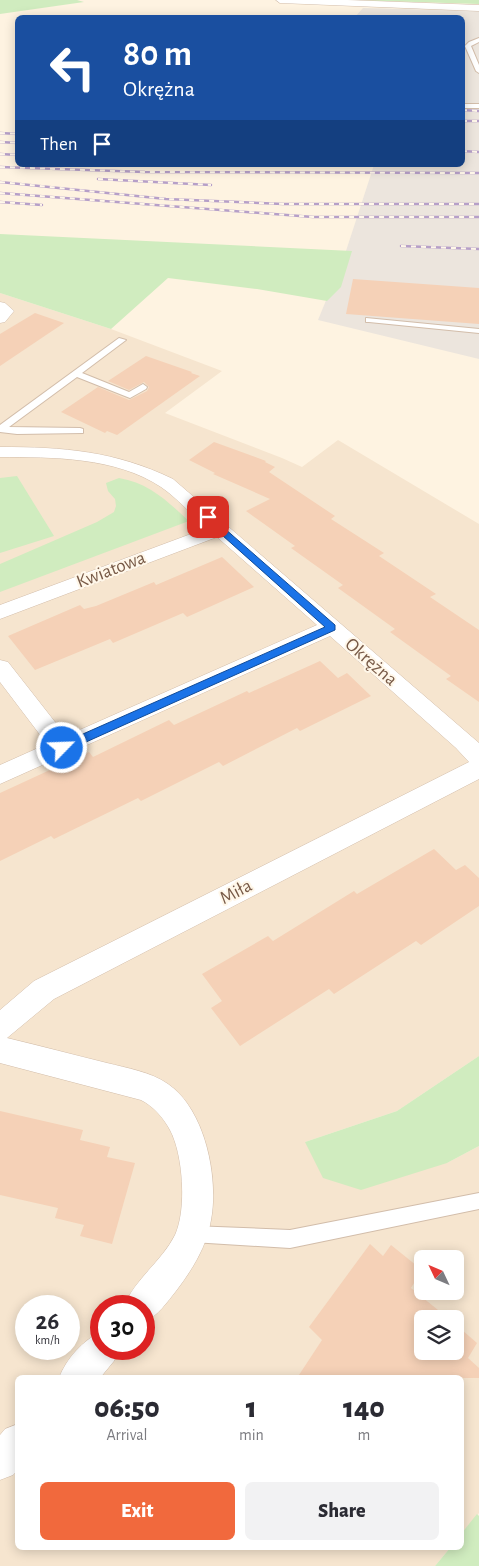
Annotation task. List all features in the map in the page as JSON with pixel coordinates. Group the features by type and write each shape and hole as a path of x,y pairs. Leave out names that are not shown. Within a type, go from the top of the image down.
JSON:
{"street":[{"path":"280,0 479,8"},
{"name":"Okrężna","path":"0,452 66,453 92,456 123,463 167,483 464,742 479,758"},
{"name":"Kwiatowa","path":"0,612 221,529"},
{"path":"0,775 332,628"},
{"path":"0,667 62,748"},
{"name":"Miła","path":"0,1028 44,990 479,768"},
{"path":"0,1050 124,1081 157,1092 168,1101 187,1130 194,1155 196,1207 192,1234 180,1259 150,1295"},
{"path":"79,1375 92,1360"},
{"path":"0,1462 15,1445"}],"lane":[{"path":"479,40 468,46 479,71"},
{"path":"465,106 479,106"},
{"path":"369,320 479,331"},
{"path":"0,428 122,340"},
{"path":"75,373 130,395 143,386"},
{"path":"0,428 17,431 80,431"},
{"path":"192,1234 290,1239 479,1201"}],"shaded area":[{"path":"363,8 479,11 479,359 318,320 345,254 373,167 465,167 465,15 357,15"},
{"path":"0,293 111,329 222,371 165,413 302,467 338,440 479,524 479,1056 397,1111 305,1142 447,1163 479,1146 479,1513 464,1530 464,1375 15,1375 15,1550 448,1550 435,1566 0,1566"}],"green space":[{"path":"0,0 77,0 84,2 0,14"},
{"path":"351,0 479,0 479,4"},
{"path":"0,234 352,251 341,287 327,301 257,289 168,278 111,329 0,293"},
{"path":"17,476 54,536 0,553 0,478"},
{"path":"119,478 130,480 149,489 189,521 0,592 0,564 97,522 114,512 116,506 115,499 108,491 106,483"},
{"path":"479,1056 479,1146 447,1163 361,1190 323,1178 305,1142 397,1111"},
{"path":"477,1514 479,1516 479,1566 435,1566 448,1550 464,1550 464,1530"}],"building":[{"path":"353,279 479,288 479,324 346,314"},
{"path":"35,313 64,323 0,366 0,334"},
{"path":"146,356 200,376 117,435 107,431 105,433 61,412 98,387 129,400 147,391 149,387 144,382 129,390 108,381"},
{"path":"214,442 266,461 275,467 269,472 335,516 331,519 384,553 379,556 436,594 430,597 479,630 479,702 446,679 451,676 390,632 395,629 338,588 343,585 291,548 295,546 246,511 270,499 213,474 215,473 189,460"},
{"path":"222,557 254,587 187,617 183,613 113,643 110,639 35,670 8,636 80,605 84,609 96,606 154,582 156,585"},
{"path":"320,661 338,678 347,673 371,696 300,731 297,728 223,766 219,762 141,801 138,798 54,839 51,836 0,861 0,793 89,752 93,757 169,720 174,725 247,691 249,693"},
{"path":"434,849 456,870 465,865 479,878 479,906 421,945 416,941 334,994 329,989 240,1046 211,1008 222,1001 202,974 268,936 273,941 354,891 357,894"},
{"path":"0,1111 83,1130 80,1140 110,1147 107,1157 135,1163 112,1244 80,1236 84,1225 55,1218 58,1208 0,1195"},
{"path":"370,1244 383,1256 391,1245 414,1264 414,1283 411,1288 414,1290 414,1300 426,1300 438,1310 414,1310 414,1360 464,1360 464,1332 477,1343 468,1358 479,1368 479,1378 464,1378 464,1375 299,1375 322,1340 309,1327"}],"railway":[{"path":"465,110 479,111"},
{"path":"465,121 479,121"},
{"path":"0,133 15,134"},
{"path":"0,142 15,143"},
{"path":"465,151 479,152"},
{"path":"0,154 15,155"},
{"path":"0,167 145,172 479,173"},
{"path":"98,179 211,185"},
{"path":"0,182 166,199 283,204 479,204"},
{"path":"0,193 313,217 479,217"},
{"path":"0,202 42,205"},
{"path":"401,246 479,249"}],"route":[{"path":"62,748 332,628 208,517"}]}
